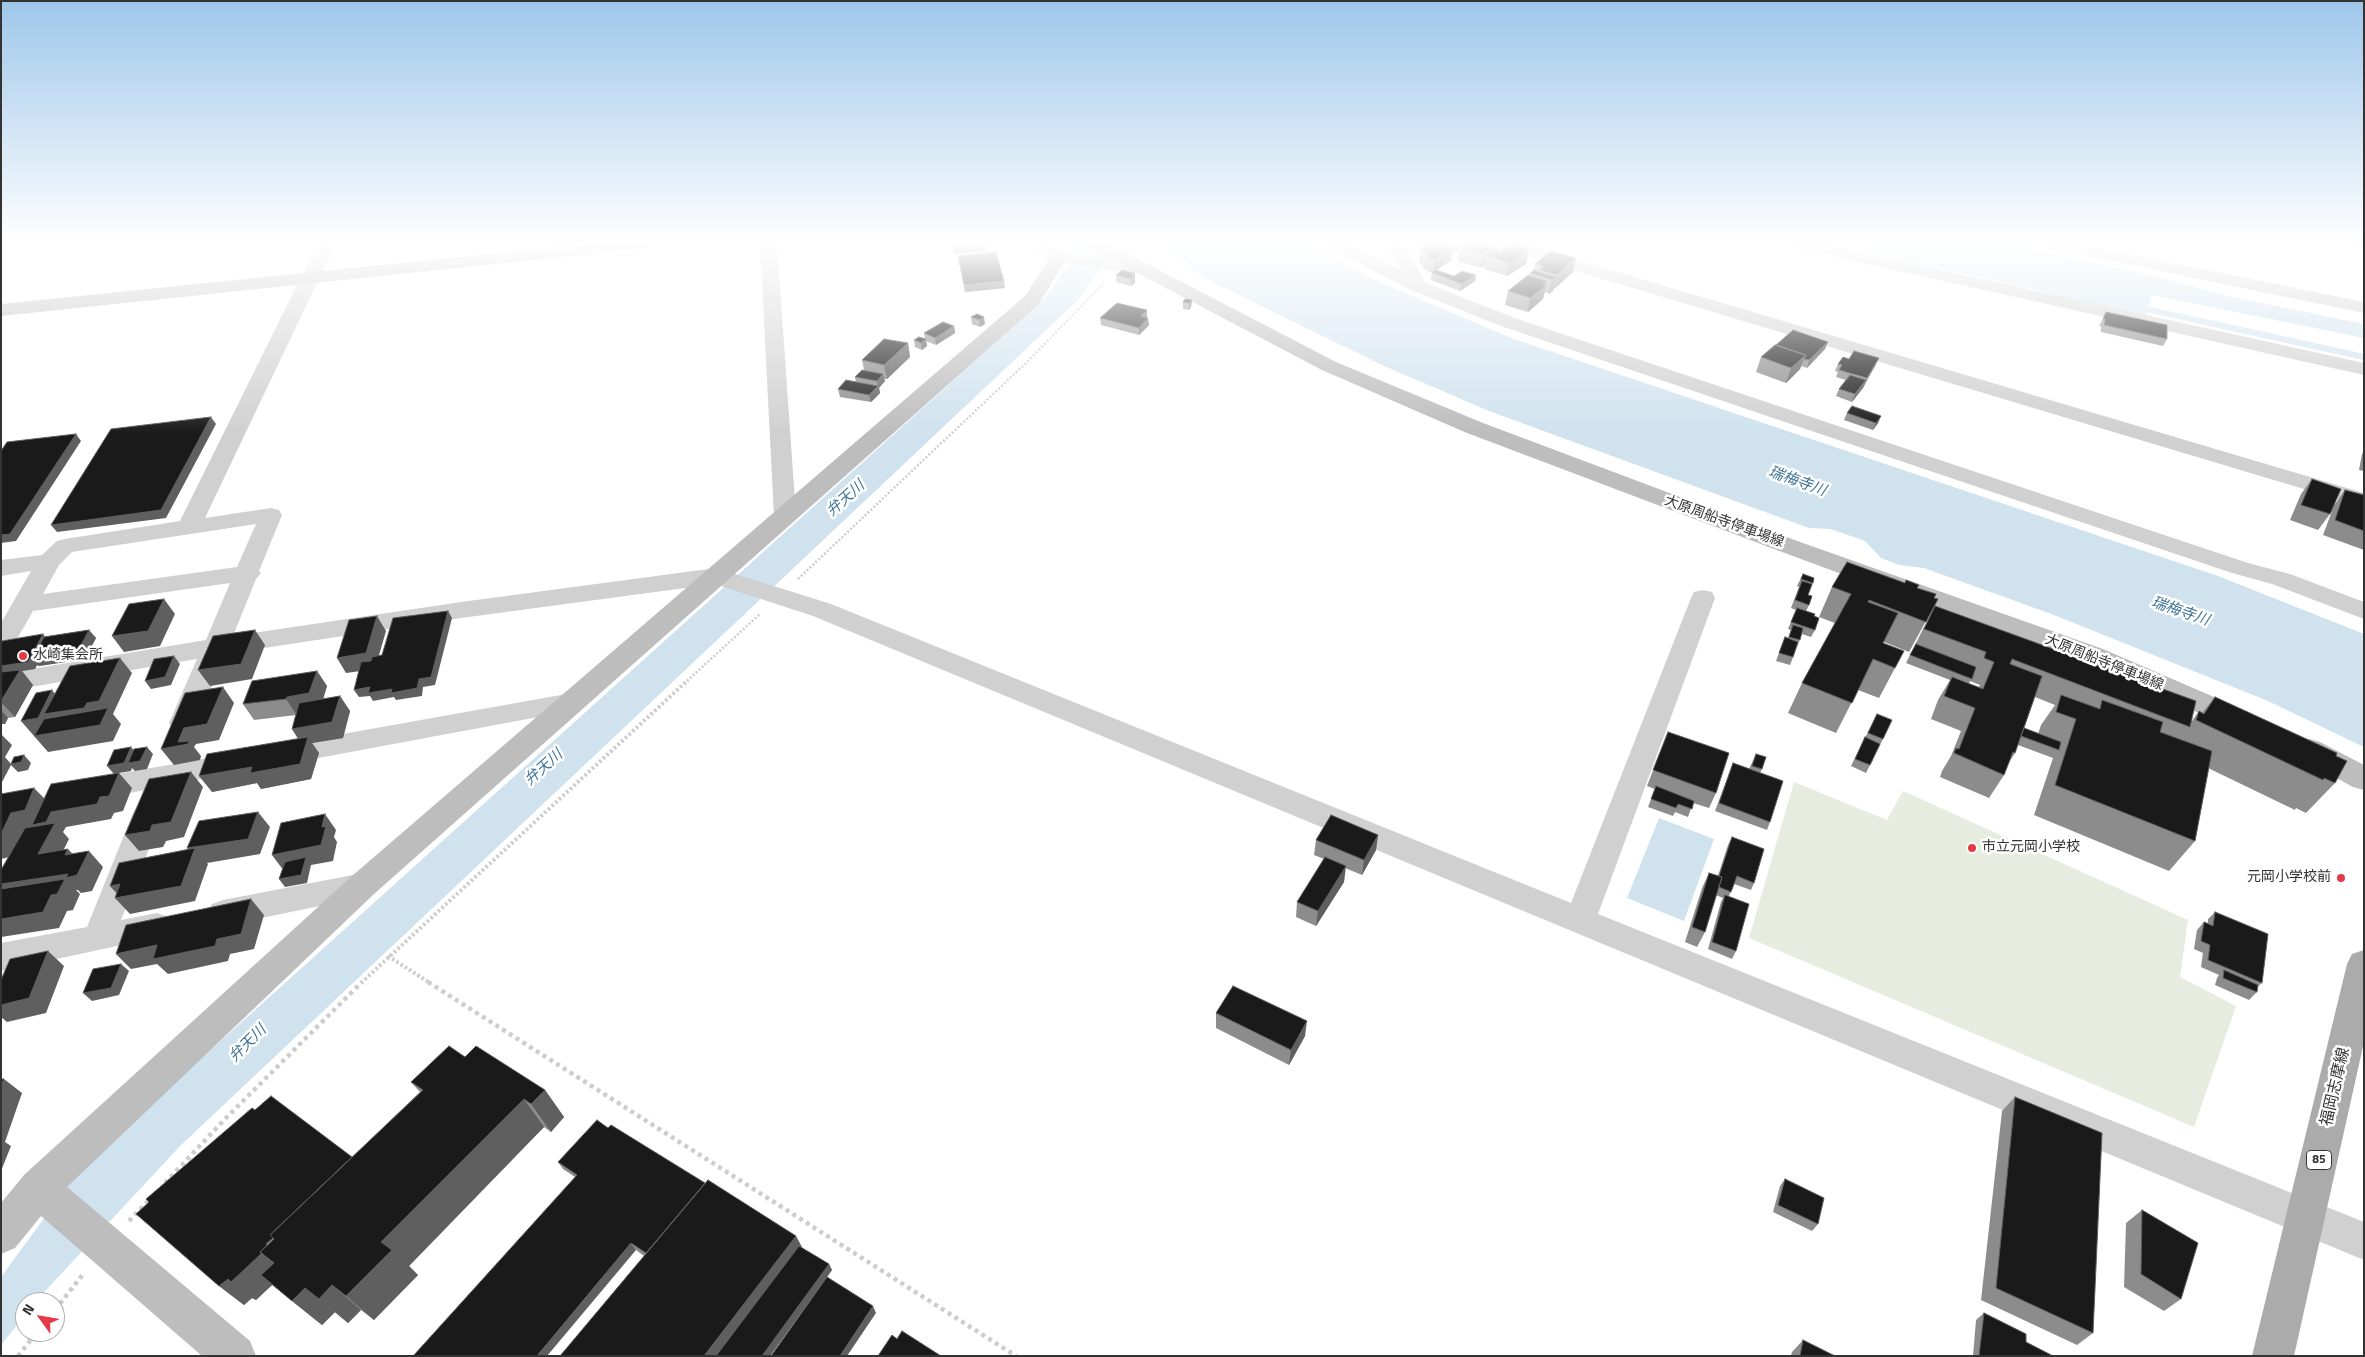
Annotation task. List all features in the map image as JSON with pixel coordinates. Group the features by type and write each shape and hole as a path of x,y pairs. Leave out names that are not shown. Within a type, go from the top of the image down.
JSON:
{"main road":[{"name":"福岡志摩線","path":"2273,1356 2364,964"}],"street":[{"path":"1,310 36,306"},
{"path":"189,527 295,306"},
{"path":"772,306 785,516"},
{"path":"1,1234 38,1188 363,885 1025,306"},
{"name":"大原周船寺停車場線","path":"1215,306 1329,366 1466,424 1782,543 2093,656 2262,730"},
{"path":"1468,306 1517,326 2221,562 2281,579 2364,611"},
{"path":"1714,306 2364,500"},
{"path":"2081,306 2364,369"},
{"path":"1,645 49,562 65,546 271,515 248,573 214,647 98,938"},
{"path":"1,568 49,562"},
{"path":"26,604 248,573"},
{"path":"1,683 214,647 461,610 716,576 832,614 2364,1241"},
{"path":"1580,921 1703,598"},
{"path":"68,794 572,702"},
{"path":"2289,741 2316,753 2364,780"},
{"path":"1,957 363,885"},
{"path":"38,1188 235,1356"}],"path":[{"path":"65,1297 105,1246 225,1119 388,956 780,596 1027,362 1083,306"},
{"path":"388,956 1016,1356"},
{"path":"18,1356 29,1342"}],"shaded area":[{"path":"1794,782 1887,820 1903,791 2188,920 2180,977 2236,1006 2194,1127 1749,938"}],"water":[{"name":"弁天川","path":"1036,306 1071,306 180,1146 44,1292 15,1292 15,1328 1,1345 1,1277 83,1165"},
{"name":"瑞梅寺川","path":"1262,306 1436,306 1514,339 2218,576 2364,634 2364,747 2268,701 2054,615 1924,568 1899,565 1881,558 1865,541 1831,529 1809,528 1489,411 1382,365"},
{"path":"2098,306 2149,306 2145,319"},
{"path":"2208,306 2278,306 2364,324 2364,338"},
{"path":"1659,818 1714,839 1684,921 1627,898"}],"building":[{"path":"1113,306 1131,306 1147,310 1141,316 1148,318 1139,328 1100,318"},
{"path":"2106,312 2167,325 2167,339 2104,325 2105,319 2103,319"},
{"path":"977,314 984,317 979,320 971,317"},
{"path":"943,322 954,326 935,338 924,333"},
{"path":"1793,330 1828,342 1809,360 1804,359 1806,355 1776,345"},
{"path":"919,337 926,339 921,343 914,340"},
{"path":"884,339 908,343 884,365 862,360"},
{"path":"1775,345 1806,355 1791,368 1761,357"},
{"path":"1854,351 1879,358 1867,378 1839,370 1842,365 1838,364 1843,357 1849,359"},
{"path":"862,370 883,374 877,381 855,377"},
{"path":"1850,375 1866,380 1855,394 1839,389"},
{"path":"846,380 878,386 869,395 838,389"},
{"path":"1852,406 1881,416 1876,423 1847,413"},
{"path":"211,417 161,510 51,525 111,429"},
{"path":"76,434 10,534 1,535 1,451 7,442"},
{"path":"2312,479 2341,489 2330,514 2301,505"},
{"path":"2345,490 2364,495 2364,531 2335,520"},
{"path":"1847,562 1905,583 1906,580 1919,585 1917,588 1936,594 1934,598 1938,599 1926,622 1869,600 1868,602 1898,613 1883,643 1904,651 1895,668 1873,659 1852,703 1802,683 1851,594 1832,587"},
{"path":"1803,574 1814,578 1813,583 1801,579"},
{"path":"1802,581 1812,584 1808,595 1812,596 1809,605 1795,600"},
{"path":"164,599 148,631 112,636 129,604"},
{"path":"1935,606 2196,701 2190,727 2012,659 2010,664 2042,676 2015,753 2013,752 2004,775 1954,753 1956,748 1959,749 1975,708 1944,696 1952,677 1983,689 1994,662 1984,658 1986,652 1924,629"},
{"path":"1797,608 1815,614 1814,616 1819,618 1815,630 1791,622"},
{"path":"448,611 431,677 419,679 417,688 391,693 392,689 368,693 370,687 354,690 361,662 371,661 372,657 382,655 393,618"},
{"path":"377,616 366,653 337,658 349,620"},
{"path":"1793,625 1803,628 1800,640 1789,637"},
{"path":"89,630 78,651 32,659 44,637"},
{"path":"255,630 241,664 198,670 213,636"},
{"path":"43,634 28,662 1,666 2,641"},
{"path":"1785,637 1798,642 1793,657 1779,653"},
{"path":"1916,644 1976,667 1972,679 1910,655"},
{"path":"174,656 165,677 145,681 154,659"},
{"path":"120,658 99,701 87,703 84,708 44,714 70,666"},
{"path":"20,670 1,701 1,672"},
{"path":"317,671 309,693 287,697 286,699 243,704 252,681"},
{"path":"223,687 207,724 184,728 178,742 189,741 188,744 161,749 185,693"},
{"path":"52,690 38,718 21,721 36,693"},
{"path":"2061,695 2100,709 2102,700 2163,722 2160,732 2212,751 2195,841 2055,785 2076,719 2056,712"},
{"path":"340,696 332,722 292,729 299,703"},
{"path":"2215,697 2337,753 2336,756 2347,761 2335,783 2324,778 2323,780 2196,720 2199,711 2204,714"},
{"path":"108,708 100,725 34,736 44,719"},
{"path":"1877,714 1892,720 1883,739 1868,733"},
{"path":"2024,728 2061,742 2059,750 2021,736"},
{"path":"1668,732 1729,753 1716,793 1653,770"},
{"path":"308,737 300,764 250,773 252,767 199,776 207,754"},
{"path":"1865,737 1880,744 1870,765 1855,759"},
{"path":"131,747 124,763 107,766 114,750"},
{"path":"147,747 140,761 128,763 134,749"},
{"path":"1756,754 1766,757 1762,769 1752,766"},
{"path":"24,755 21,762 11,764 14,757"},
{"path":"1733,763 1783,781 1770,822 1719,803"},
{"path":"191,772 171,822 152,825 150,831 125,835 149,779"},
{"path":"119,773 109,796 100,797 97,804 51,812 46,822 32,825 51,784"},
{"path":"1656,786 1694,801 1692,809 1678,804 1676,808 1651,799"},
{"path":"34,788 25,810 11,813 1,834 1,794"},
{"path":"258,812 248,839 187,848 199,821"},
{"path":"325,814 322,827 326,826 321,845 272,855 281,823"},
{"path":"1331,815 1378,835 1364,860 1316,840"},
{"path":"55,823 38,854 68,849 65,855 89,851 77,875 66,878 68,874 1,884 1,870 25,828"},
{"path":"1732,837 1764,849 1754,883 1737,876 1731,892 1719,887 1722,877 1719,876"},
{"path":"195,848 181,886 115,898 120,884 110,886 119,863"},
{"path":"306,857 301,875 279,879 285,862"},
{"path":"1325,857 1346,866 1318,911 1297,902"},
{"path":"1709,873 1722,877 1705,932 1692,927"},
{"path":"65,879 57,894 51,895 43,912 1,919 1,889"},
{"path":"1725,895 1749,904 1736,951 1712,942"},
{"path":"251,899 241,934 217,939 215,946 153,959 157,945 116,954 126,925"},
{"path":"2215,912 2268,934 2262,983 2208,960 2210,945 2201,941 2204,922 2213,926"},
{"path":"48,951 29,998 1,1005 1,980 10,959"},
{"path":"121,964 111,988 83,993 93,969"},
{"path":"2224,970 2258,985 2257,992 2223,978"},
{"path":"1233,986 1307,1021 1291,1050 1216,1013"},
{"path":"449,1046 465,1057 476,1046 545,1090 531,1104 524,1099 381,1242 392,1250 346,1296 332,1285 319,1299 305,1288 292,1301 261,1275 274,1263 260,1252 274,1239 270,1235 423,1090 411,1082"},
{"path":"271,1096 352,1157 270,1235 273,1238 260,1252 262,1253 231,1282 228,1279 219,1286 136,1214 149,1202 146,1199 252,1108 255,1110"},
{"path":"2015,1097 2102,1133 2093,1333 1996,1288"},
{"path":"597,1120 608,1128 611,1125 705,1183 646,1253 631,1243 537,1356 414,1355 577,1175 558,1162"},
{"path":"1785,1179 1824,1198 1818,1224 1778,1205"},
{"path":"708,1180 796,1236 704,1356 560,1356"},
{"path":"2142,1210 2198,1243 2181,1299 2141,1274"},
{"path":"799,1246 829,1264 762,1356 716,1356"},
{"path":"827,1277 873,1306 840,1356 771,1356"},
{"path":"1984,1313 2026,1334 2026,1342 2053,1356 1979,1356"},
{"path":"902,1331 941,1356 878,1356 892,1335 897,1339"},
{"path":"1803,1340 1835,1356 1800,1356"}],"waterway":[{"path":"2137,307 2364,357"}],"place":[{"name":"水崎集会所","path":"23,656"},
{"name":"市立元岡小学校","path":"1972,848"},
{"name":"元岡小学校前","path":"2341,878"}]}
